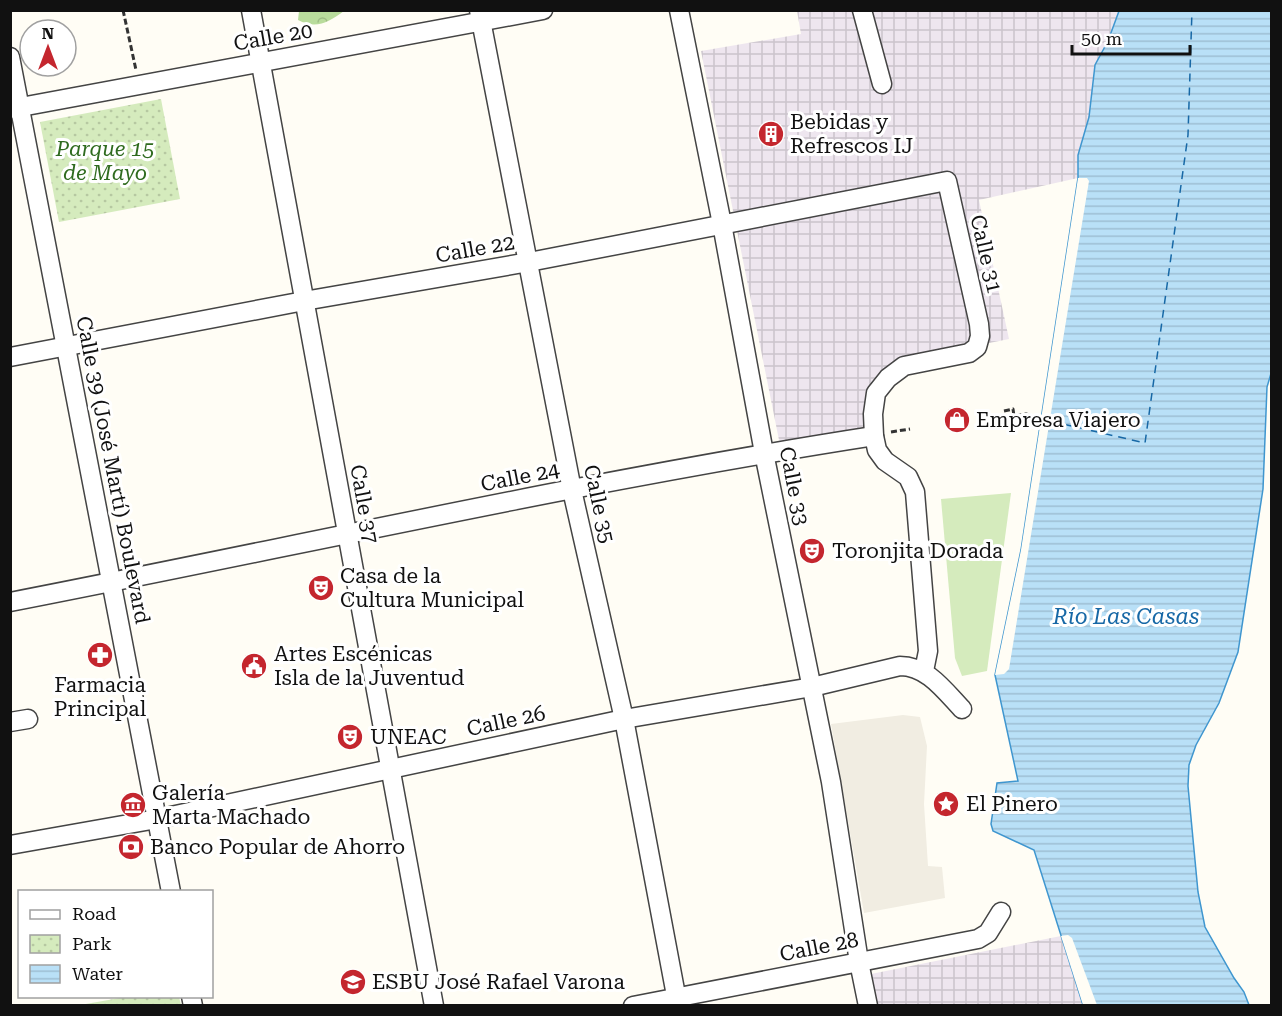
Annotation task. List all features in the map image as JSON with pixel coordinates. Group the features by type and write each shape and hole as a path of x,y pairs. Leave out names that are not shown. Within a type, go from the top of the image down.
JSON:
{"street":[{"name":"Calle 37","path":"250,10 434,1005"},
{"name":"Calle 20","path":"15,108 260,63 480,16 543,10"},
{"name":"Calle 33","path":"679,10 722,224 764,453 831,782 859,962 868,1005"},
{"path":"862,10 882,84"},
{"name":"Calle 35","path":"480,16 572,489 624,719 676,1001"},
{"name":"Calle 39 (José Martí) Boulevard","path":"10,57 15,108 66,346 171,890"},
{"name":"Calle 22","path":"10,357 304,301 529,262 947,182"},
{"name":"Calle 31","path":"874,436 873,414 876,393 888,378 904,366 969,353 977,347 980,336 979,324 947,182"},
{"path":"874,436 877,450 885,461 908,477 915,492 928,651 924,671 962,709"},
{"name":"Calle 24","path":"10,602 572,489 764,453 874,436"},
{"name":"Calle 26","path":"10,845 157,819 624,719 812,687 900,666 909,666 924,671"},
{"name":"Calle 28","path":"633,1005 676,1001 978,939 988,933 1001,912"}],"path":[{"path":"123,10 139,85"},
{"path":"1004,411 1013,409 1014,416 1026,414 1050,421"}],"shaded area":[{"path":"797,11 1119,11 1108,41 1095,65 1089,117 1078,155 1078,178 979,200 1009,339 905,360 868,393 864,409 865,429 780,445 701,51 801,34"},
{"path":"903,715 920,717 927,746 924,804 928,866 942,867 945,898 864,913 831,724"},
{"path":"1061,936 1083,1005 873,1005 866,975"}],"green space":[{"path":"299,10 344,11 328,21 311,24 298,20"},
{"name":"Parque 15 de Mayo","path":"161,99 180,199 59,222 40,122"},
{"path":"1011,493 987,671 962,676 955,658 941,499"},
{"path":"120,998 179,998 181,1005 80,1005"}],"water":[{"name":"Río Las Casas","path":"1119,11 1271,11 1272,370 1267,387 1263,489 1238,652 1219,703 1196,745 1189,765 1188,786 1198,892 1205,927 1244,992 1249,1005 1083,1005 1034,850 993,831 991,824 997,783 1018,781 995,675 1021,550 1078,178 1078,155 1089,117 1095,65 1108,41"}],"pier":[{"path":"1078,178 1087,178 1089,181 1009,669 1004,674 995,675 1021,550"},
{"path":"1068,935 1072,938 1097,1005 1083,1005 1061,936"}],"ferry route":[{"path":"1050,421 1145,443 1188,135 1192,10"}],"place":[{"name":"Bebidas y Refrescos IJ","path":"771,134"},
{"name":"Empresa Viajero","path":"957,420"},
{"name":"Toronjita Dorada","path":"812,551"},
{"name":"Casa de la Cultura Municipal","path":"321,588"},
{"name":"Farmacia Principal","path":"100,655"},
{"name":"Artes Escénicas Isla de la Juventud","path":"254,666"},
{"name":"UNEAC","path":"350,737"},
{"name":"El Pinero","path":"946,804"},
{"name":"Galería Marta Machado","path":"133,805"},
{"name":"Banco Popular de Ahorro","path":"131,847"},
{"name":"ESBU José Rafael Varona","path":"353,982"}]}
